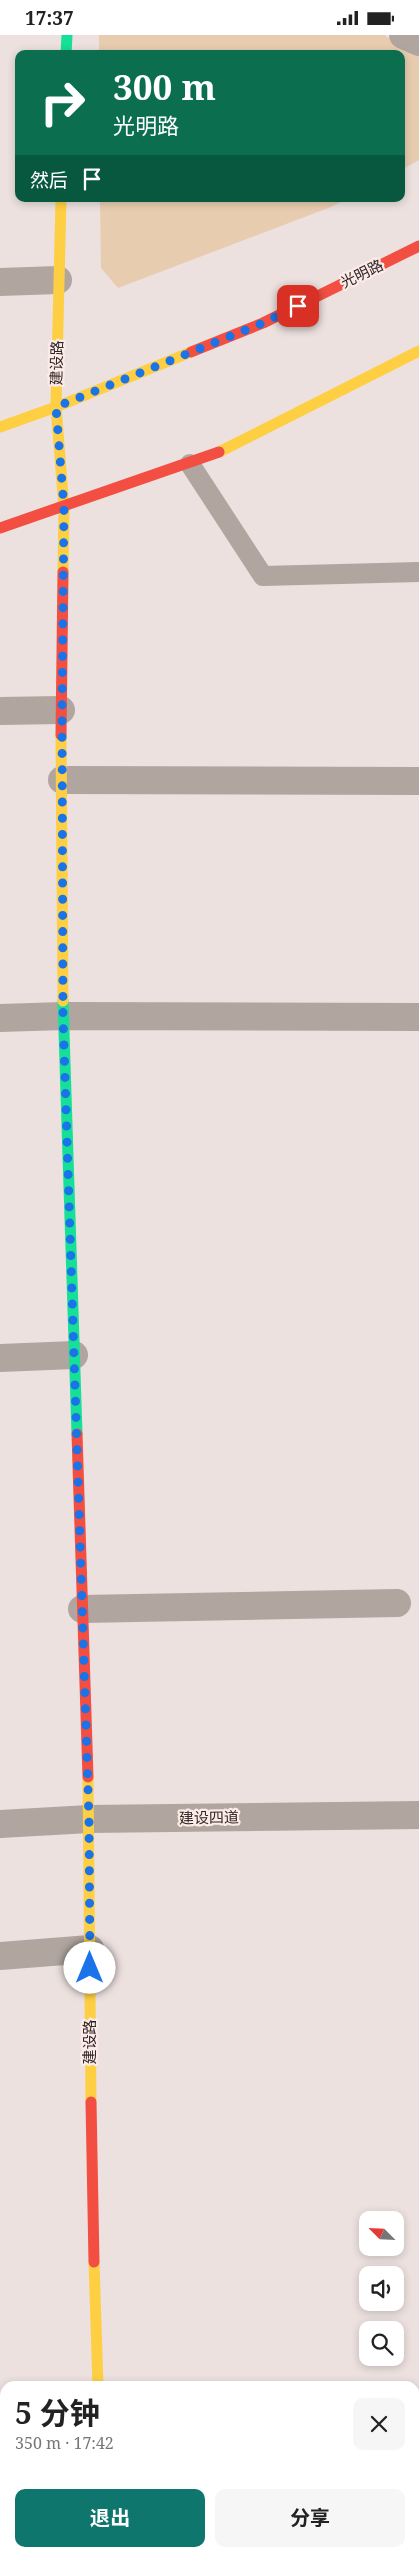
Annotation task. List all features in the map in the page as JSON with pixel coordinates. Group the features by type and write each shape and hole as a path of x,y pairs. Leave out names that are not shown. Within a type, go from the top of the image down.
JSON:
{"street":[{"path":"66,50 67,35"},
{"path":"403,35 419,42"},
{"name":"建设路","path":"61,202 56,407 64,508 62,710 63,1016 89,1819 91,2142 98,2381"},
{"name":"光明路","path":"0,427 56,407 263,323 419,246"},
{"path":"0,282 58,280"},
{"path":"0,528 190,464 237,445 419,351"},
{"path":"0,711 62,710"},
{"path":"62,781 419,781"},
{"path":"0,1018 63,1016 419,1017"},
{"path":"0,1358 74,1355"},
{"path":"82,1609 397,1603"},
{"name":"建设四道","path":"0,1823 89,1819 419,1815"},
{"path":"0,1956 90,1949"}],"lane":[{"path":"190,464 262,576 419,573"}],"shaded area":[{"path":"99,35 385,35 395,43 419,51 419,160 405,168 405,50 99,50"},
{"path":"100,202 341,202 118,288 101,268"}],"traffic: fast":[{"path":"66,50 67,35"},
{"path":"63,1001 77,1434"}],"traffic: slow":[{"path":"61,202 56,407 64,508 63,572"},
{"path":"219,452 419,351"},
{"path":"0,427 56,407 191,352"},
{"path":"61,735 63,1001"},
{"path":"88,1777 91,2102"},
{"path":"94,2262 98,2381"}],"traffic: jam":[{"path":"191,352 263,323 419,246"},
{"path":"0,528 219,452"},
{"path":"61,735 63,572"},
{"path":"77,1434 88,1777"},
{"path":"91,2102 94,2262"}],"route":[{"path":"90,1968 89,1819 63,1016 62,710 64,508 56,407 263,323 298,306"}]}
